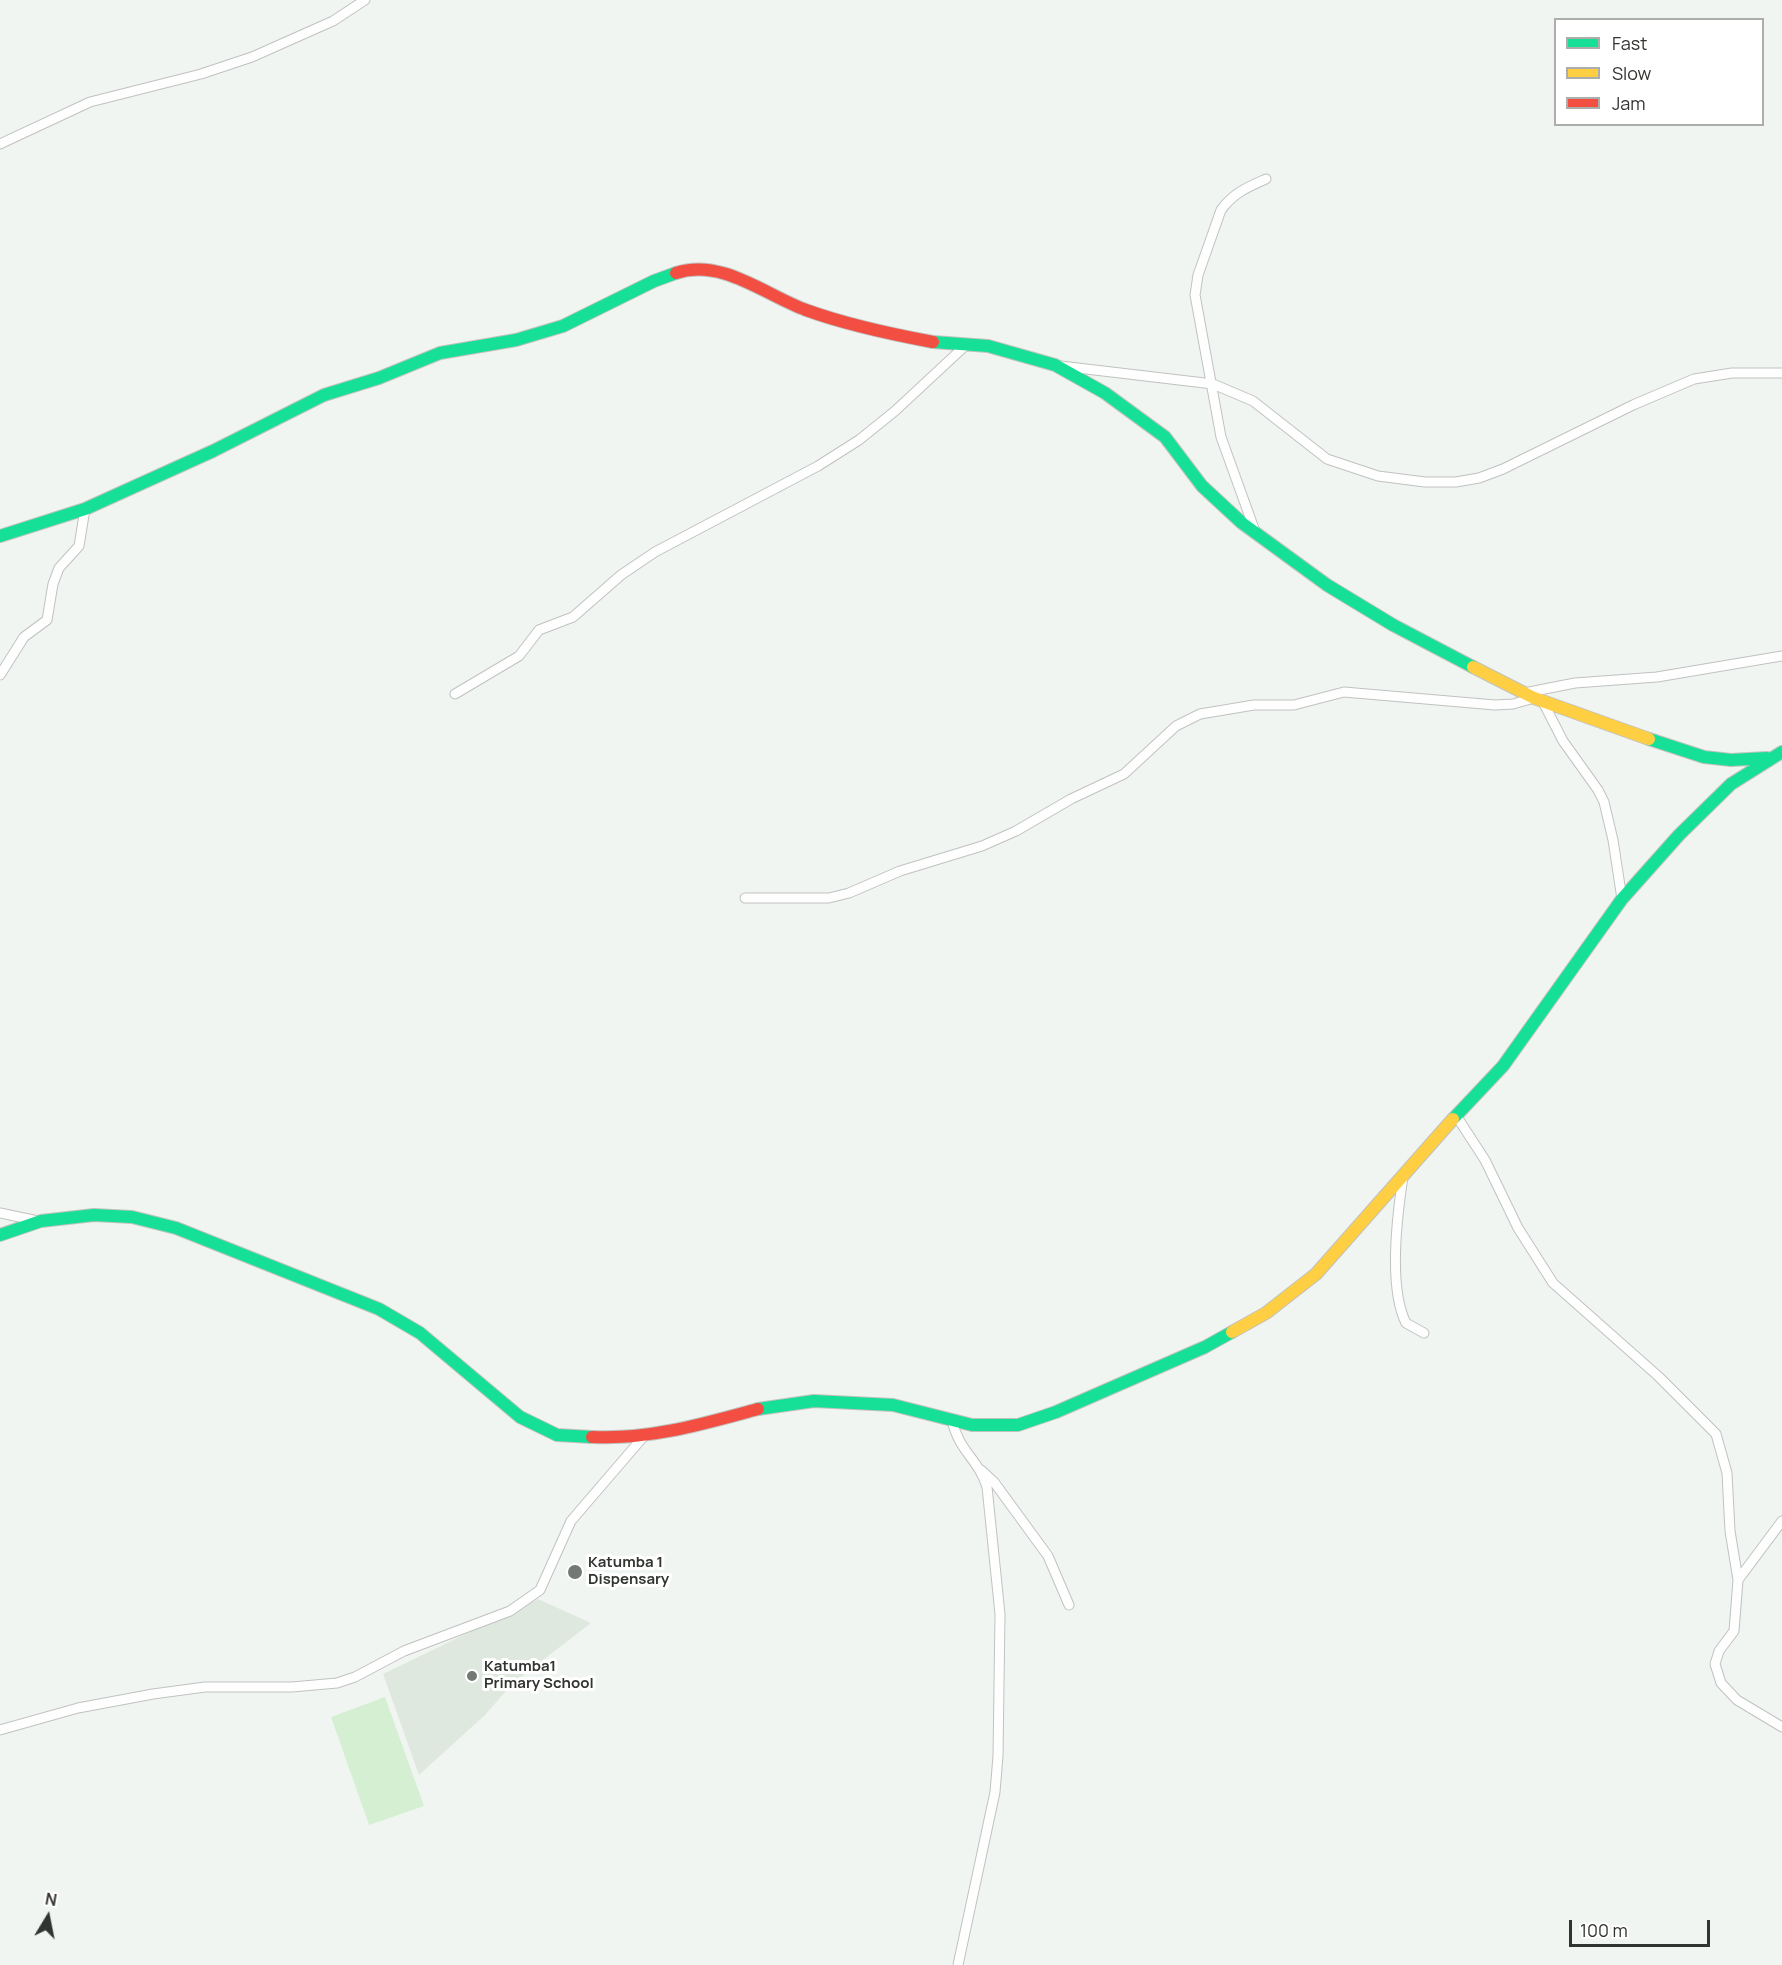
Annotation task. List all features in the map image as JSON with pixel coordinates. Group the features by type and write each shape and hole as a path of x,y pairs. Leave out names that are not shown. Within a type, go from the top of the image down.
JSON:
{"street":[{"path":"0,144 90,102 201,74 252,57 333,21 365,0"},
{"path":"1257,534 1221,436 1195,295 1198,275 1221,210 1228,200 1244,188 1266,179"},
{"path":"0,536 85,509 213,451 324,395 379,378 440,354 529,337 563,326 654,281 686,270 705,269 723,272 786,302 862,327 920,340 988,346 1055,365 1213,384 1253,401 1328,459 1378,476 1407,480 1456,482 1479,478 1503,469 1614,414 1694,380 1732,373 1782,373"},
{"path":"455,694 519,656 539,630 573,617 621,575 655,552 810,470 859,440 895,411 966,345"},
{"path":"1055,365 1105,393 1165,437 1202,486 1257,534 1364,609 1534,698 1704,757 1731,760 1768,758"},
{"path":"0,675 24,637 47,620 52,584 59,568 79,546 85,509"},
{"path":"745,898 829,898 849,893 900,871 964,853 1016,831 1071,799 1116,779 1152,750 1176,726 1200,714 1254,705 1293,705 1344,692 1495,705 1513,704 1575,683 1657,677 1782,656"},
{"path":"1534,698 1604,802 1613,840 1622,899"},
{"path":"0,1234 61,1217 110,1214 132,1216 176,1228 353,1297 401,1321 437,1346 535,1426 557,1435 573,1437 644,1436 693,1427 758,1409 814,1401 893,1405 952,1420 997,1427 1035,1419 1196,1351 1250,1324 1290,1297 1316,1275 1418,1157 1503,1066 1622,899 1693,820 1731,784 1768,758 1782,752"},
{"path":"1457,1117 1485,1160 1518,1228 1553,1283 1658,1376 1716,1434 1727,1473 1730,1531 1738,1580 1736,1623 1731,1638 1716,1657 1717,1676 1737,1700 1782,1728"},
{"path":"1403,1177 1396,1234 1400,1303 1406,1323 1424,1333"},
{"path":"0,1214 41,1221"},
{"path":"952,1420 961,1448 994,1482 1048,1556 1069,1605"},
{"path":"0,1730 69,1710 153,1694 205,1687 292,1687 337,1683 355,1677 404,1652 510,1611 540,1590 571,1521 644,1436"},
{"path":"958,1965 995,1791 998,1756 999,1595 990,1505 981,1470"},
{"path":"1738,1580 1782,1521"}],"shaded area":[{"path":"538,1599 591,1623 513,1683 485,1715 419,1775 383,1674"}],"green space":[{"path":"385,1697 424,1806 369,1825 331,1717"}],"traffic: fast":[{"path":"0,536 85,509 213,451 324,395 379,378 440,353 516,340 563,326 654,281 676,273"},
{"path":"933,342 988,346 1055,365 1105,393 1165,437 1202,486 1242,523 1327,585 1393,625 1473,667"},
{"path":"1649,739 1704,757 1731,760 1767,758"},
{"path":"1453,1119 1503,1066 1622,899 1679,835 1731,784 1782,752"},
{"path":"0,1235 41,1221 94,1215 132,1217 176,1228 379,1309 420,1333 520,1417 557,1435 592,1437"},
{"path":"758,1409 814,1401 893,1405 972,1425 1018,1425 1056,1412 1205,1347 1232,1332"}],"traffic: slow":[{"path":"1473,667 1534,698 1649,739"},
{"path":"1232,1332 1266,1313 1316,1274 1453,1119"}],"traffic: jam":[{"path":"676,273 710,270 727,274 821,315 869,329 933,342"},
{"path":"592,1437 655,1433 758,1409"}],"place":[{"name":"Katumba 1 Dispensary","path":"575,1572"},
{"name":"Katumba1 Primary School","path":"472,1676"}]}
